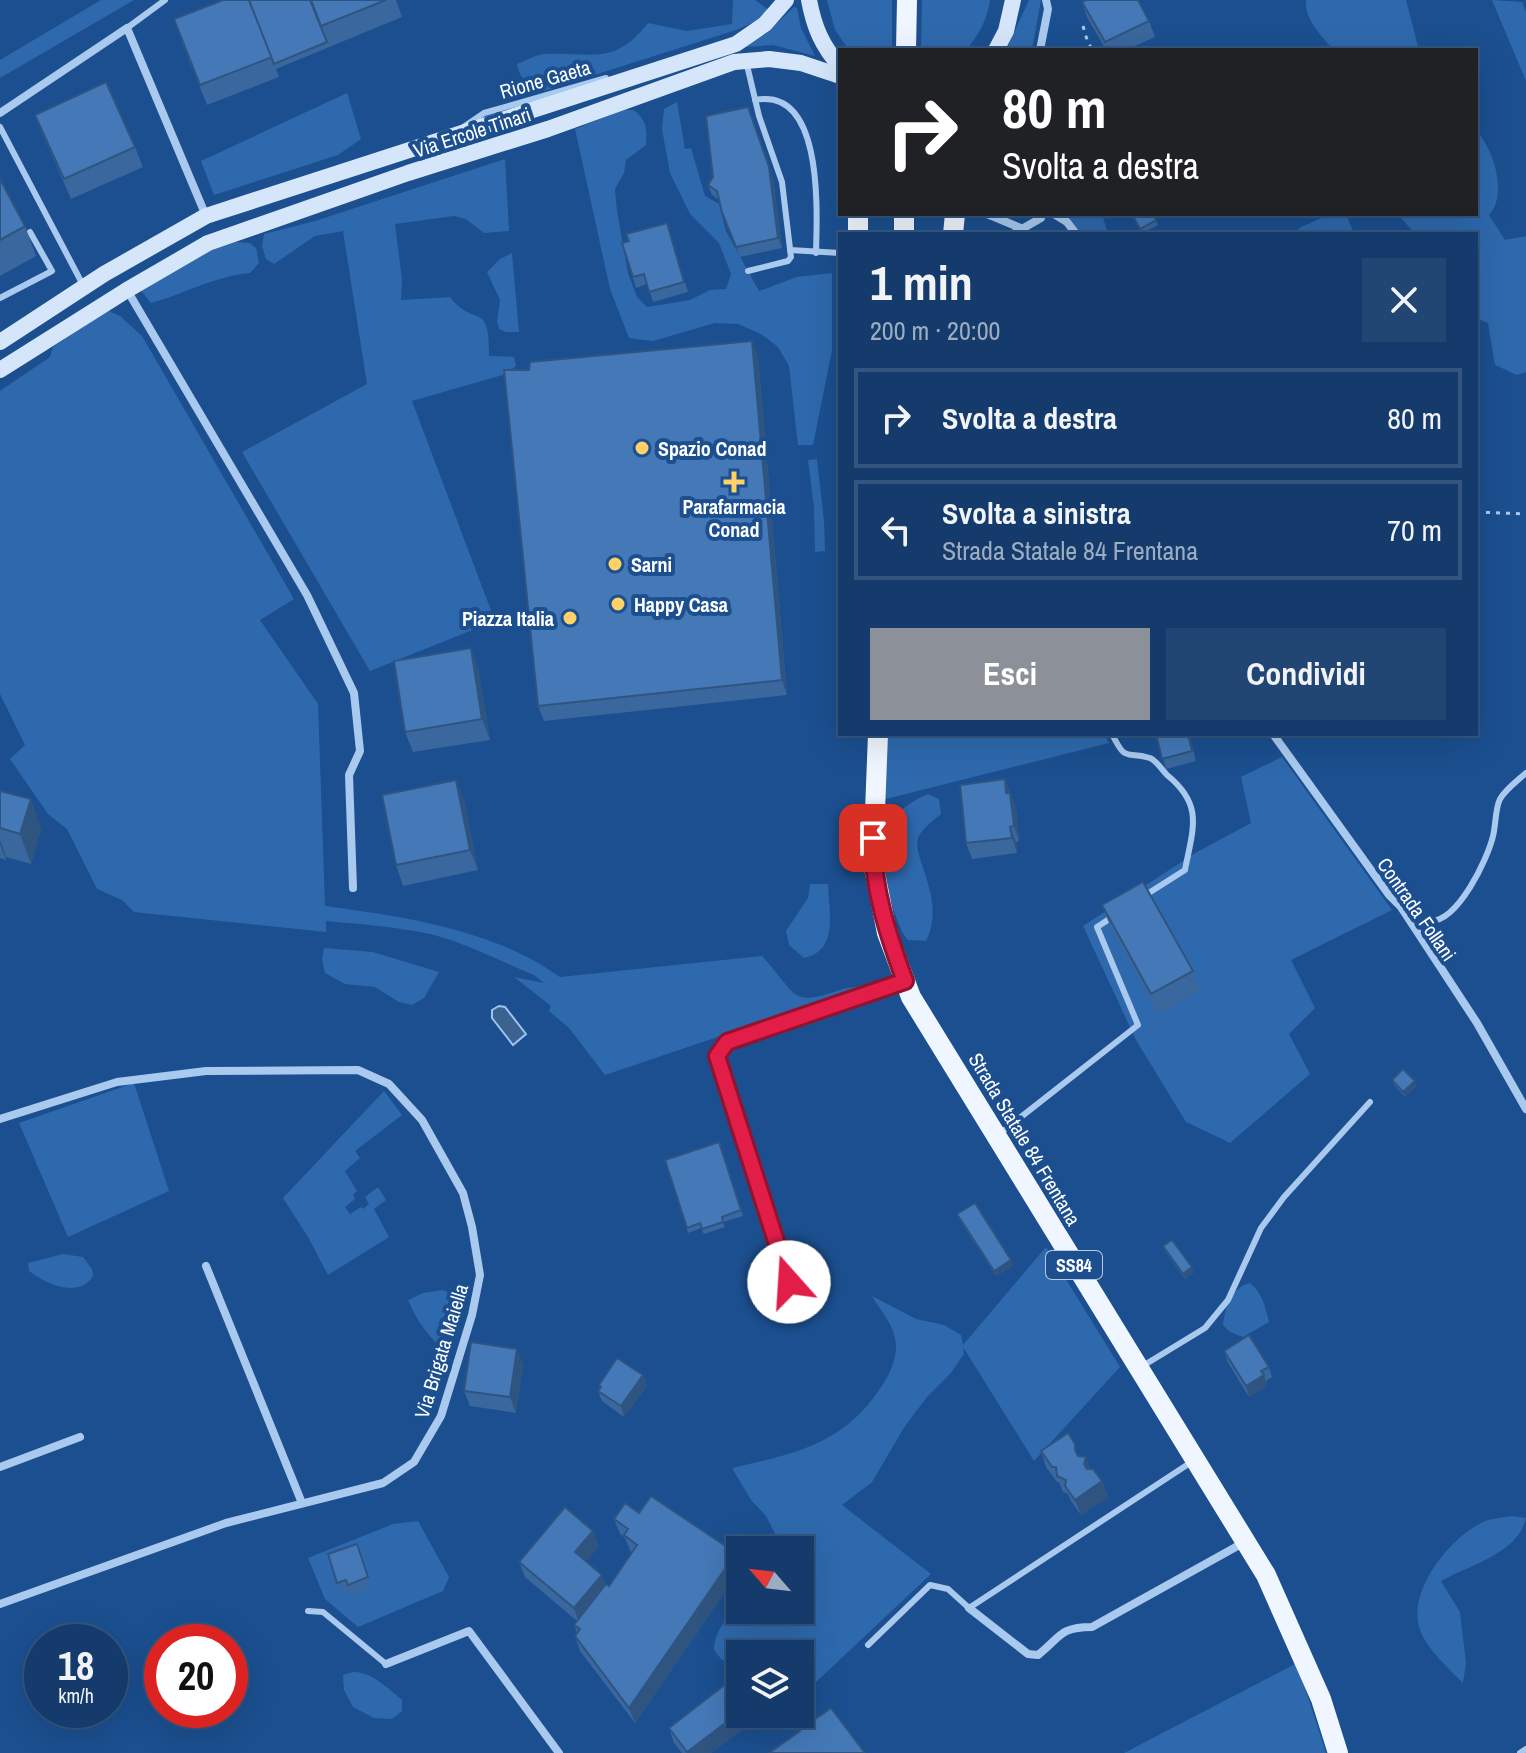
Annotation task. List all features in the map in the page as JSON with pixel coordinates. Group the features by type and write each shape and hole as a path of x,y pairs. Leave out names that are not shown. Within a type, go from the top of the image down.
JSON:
{"main road":[{"path":"906,48 907,0"},
{"path":"872,736 875,759"},
{"name":"Strada Statale 84 Frentana","path":"878,736 873,863 887,933 911,997 1266,1575 1321,1699 1338,1753"}],"street":[{"name":"Via Ercole Tinari","path":"0,341 84,287 206,216 736,44 765,24 786,0"},
{"path":"809,0 814,26 826,50 838,64"},
{"path":"997,48 1006,31 1013,0"},
{"path":"1040,48 1048,9 1046,0"},
{"path":"0,113 127,28 206,216"},
{"name":"Via Ercole Tinari","path":"0,370 208,243 408,173 548,129 734,62 769,59 801,63 838,75"},
{"path":"992,216 1023,229"},
{"path":"1017,232 1042,216"},
{"path":"1057,216 1074,232"},
{"path":"127,290 307,595 354,693 360,751 349,775 353,888"},
{"name":"Contrada Follani","path":"1274,736 1389,895 1401,907 1477,1023 1526,1109"},
{"name":"Via Brigata Maiella","path":"0,1119 117,1082 206,1071 358,1070 389,1084 422,1120 463,1193 480,1275 477,1295 441,1416 414,1462 383,1483 226,1523 0,1604"},
{"path":"206,1266 302,1503"},
{"path":"0,1467 80,1437"},
{"path":"969,1608 1028,1654 1038,1655 1064,1631 1072,1627 1092,1627 1246,1541"},
{"path":"386,1664 469,1631 559,1753"}],"lane":[{"path":"127,28 165,0"},
{"path":"746,61 755,100 782,182 791,257 788,261 748,271"},
{"path":"755,100 766,98 786,106 799,119 806,133 811,148 817,206 816,253"},
{"path":"0,127 84,287"},
{"path":"0,298 52,271 30,232"},
{"path":"790,250 838,253"},
{"path":"1113,736 1122,752 1132,757 1152,759 1182,786 1193,806 1195,820 1185,870 1135,902"},
{"path":"1401,907 1432,922 1462,900 1485,862 1498,802 1526,773"},
{"path":"995,1138 1138,1025 1097,927 1122,910"},
{"path":"799,1309 717,1056 727,1042 905,981"},
{"path":"1138,1368 1205,1328 1228,1300 1261,1228 1284,1197 1370,1102"},
{"path":"868,1645 930,1585 948,1589 969,1608 1196,1459"},
{"path":"308,1611 323,1612 386,1664"},
{"path":"1520,1753 1526,1749"}],"path":[{"path":"1083,26 1092,48"},
{"path":"1478,512 1526,514"}],"shaded area":[{"path":"101,0 134,0 0,78 0,60"},
{"path":"733,0 755,0 769,10 759,20 736,30 544,91 526,82 517,64 547,54 591,55 613,51 636,37 648,23 687,31 732,24"},
{"path":"827,0 892,0 892,48 848,48 835,30"},
{"path":"922,0 990,0 982,27 968,48 921,48"},
{"path":"1029,0 1041,0 1032,48 1007,48"},
{"path":"1306,0 1406,0 1418,48 1331,48 1319,33 1306,7"},
{"path":"1492,0 1522,2 1526,12 1526,81"},
{"path":"794,7 815,56 773,45 745,47 764,35"},
{"path":"347,93 361,139 338,155 214,195 201,161"},
{"path":"677,102 685,149 691,148 705,196 719,204 726,231 759,291 797,277 832,273 832,350 813,445 798,445 789,366 778,347 761,334 738,324 715,323 653,341 629,338 610,289 575,129 623,110 634,110 642,118 646,145 626,160 624,173 615,189 628,273 637,297 647,307 690,300 710,290 726,289 731,274 719,243 690,214 670,173 662,129 664,109"},
{"path":"1478,133 1493,160 1498,185 1495,207 1489,215 1505,240 1526,236 1526,372 1517,375 1495,365 1488,323 1478,319 1478,232 1413,232 1400,216 1478,216"},
{"path":"505,159 509,231 484,233 466,219 454,216 395,224 402,280 401,300 450,297 467,312 484,321 489,338 489,356 514,357 516,366 506,374 412,401 495,621 370,671 242,452 367,384 343,231 315,236 274,264 266,259 262,246 264,234 315,221"},
{"path":"1066,216 1103,216 1107,232 1078,232"},
{"path":"1326,216 1345,216 1353,232 1296,232"},
{"path":"236,242 250,243 256,248 259,263 250,273 212,281 151,303 139,288 211,250"},
{"path":"512,253 519,332 499,329 500,300 487,272 500,259"},
{"path":"107,310 120,316 142,336 294,599 260,620 318,704 325,906 417,921 477,936 506,947 560,977 762,956 792,992 803,997 811,998 846,988 862,988 605,1075 569,1028 549,1011 551,1006 514,977 544,983 534,975 457,942 430,934 352,923 326,921 326,932 134,912 122,900 97,889 67,829 48,814 10,759 25,745 0,694 0,391 50,357 53,347"},
{"path":"817,459 825,551 815,552 814,507 808,460"},
{"path":"885,736 1105,736 1109,743 882,800"},
{"path":"1282,757 1392,910 1291,960 1315,1008 1289,1034 1310,1074 1230,1143 1186,1122 1136,1040 1083,926 1197,852 1251,823 1241,777"},
{"path":"928,794 939,799 941,814 921,833 917,844 931,894 932,925 926,941 908,940 888,891 883,860 884,837 901,811"},
{"path":"810,884 828,884 830,929 823,947 804,958 789,945 786,931 808,898"},
{"path":"324,948 373,952 439,972 424,998 412,1005 399,1002 375,987 345,984 325,973 322,959"},
{"path":"505,1007 526,1034 513,1045 492,1018 492,1010"},
{"path":"134,1083 169,1191 68,1237 19,1123"},
{"path":"384,1091 402,1115 355,1151 360,1158 345,1171 357,1191 353,1195 355,1199 345,1207 350,1214 361,1207 363,1209 369,1204 365,1197 378,1187 386,1200 374,1209 389,1237 328,1275 283,1198"},
{"path":"1046,1247 1120,1367 1034,1461 963,1347 964,1354 905,1426 872,1482 842,1505 931,1574 815,1683 814,1640 726,1640 726,1661 722,1660 714,1650 716,1638 726,1619 726,1624 814,1624 814,1536 776,1536 732,1468 796,1452 832,1435 865,1409 886,1380 896,1351 893,1331 872,1296 916,1319 944,1325 961,1335 963,1345"},
{"path":"63,1254 83,1257 92,1269 93,1276 87,1283 79,1287 62,1287 29,1271 28,1263"},
{"path":"1250,1283 1261,1296 1269,1322 1243,1337 1230,1332 1223,1325 1234,1293"},
{"path":"443,1290 467,1301 448,1353 425,1330 408,1300 423,1293"},
{"path":"1512,1516 1526,1518 1513,1541 1491,1557 1441,1581 1460,1612 1466,1663 1463,1683 1423,1637 1417,1615 1419,1599 1434,1568 1456,1541 1485,1521"},
{"path":"418,1521 449,1577 443,1591 358,1627 325,1599 308,1558 393,1524"},
{"path":"1297,1663 1326,1753 1124,1753"},
{"path":"353,1672 366,1674 386,1686 402,1700 402,1711 392,1719 374,1718 353,1707 344,1690 343,1675"}],"building":[{"path":"223,0 249,0 272,57 200,85 174,19"},
{"path":"249,0 310,0 327,42 274,64"},
{"path":"311,0 386,0 321,26"},
{"path":"1138,0 1149,21 1105,42 1082,2"},
{"path":"106,82 135,147 64,179 35,115"},
{"path":"748,107 769,167 778,238 736,247 717,191 708,185 713,177 706,116"},
{"path":"0,179 25,226 0,240"},
{"path":"1154,216 1156,220 1140,229 1134,218"},
{"path":"667,223 684,282 649,292 644,274 633,277 622,243 629,241 626,234"},
{"path":"752,341 782,680 538,706 504,370 529,370 530,362"},
{"path":"471,648 482,719 405,732 394,661"},
{"path":"1156,736 1188,736 1192,751 1162,759"},
{"path":"1005,779 1014,826 1010,827 1012,838 966,843 960,785"},
{"path":"456,780 470,850 396,865 382,795"},
{"path":"0,791 31,799 20,834 0,828"},
{"path":"1143,882 1193,971 1151,994 1102,905"},
{"path":"1403,1069 1415,1081 1403,1092 1392,1080"},
{"path":"719,1142 741,1210 722,1217 723,1222 702,1229 700,1223 687,1228 665,1160"},
{"path":"975,1203 1011,1260 994,1271 957,1214"},
{"path":"1172,1240 1192,1267 1183,1274 1163,1246"},
{"path":"1249,1335 1269,1367 1261,1371 1264,1375 1246,1386 1224,1351"},
{"path":"471,1342 517,1349 510,1397 464,1391"},
{"path":"617,1358 643,1375 621,1406 598,1391"},
{"path":"1068,1433 1078,1456 1086,1457 1084,1464 1087,1469 1093,1469 1102,1481 1075,1500 1065,1486 1066,1480 1057,1476 1056,1467 1052,1467 1041,1451"},
{"path":"651,1496 726,1546 726,1567 629,1708 575,1636 580,1629 574,1625 606,1584 609,1586 637,1545 624,1535 628,1529 614,1519 625,1503 639,1513"},
{"path":"565,1507 593,1531 575,1552 602,1575 574,1608 519,1562"},
{"path":"357,1544 368,1577 348,1585 346,1580 337,1583 328,1554"},
{"path":"726,1684 726,1723 687,1752 669,1728"},
{"path":"831,1708 865,1753 769,1753 800,1731 798,1728 814,1728 814,1720"}],"place":[{"name":"Spazio Conad","path":"642,448"},
{"name":"Parafarmacia Conad","path":"734,482"},
{"name":"Sarni","path":"615,564"},
{"name":"Happy Casa","path":"618,604"},
{"name":"Piazza Italia","path":"570,618"}],"route":[{"path":"789,1282 717,1056 727,1042 905,981 887,933 873,863 873,838"}]}
